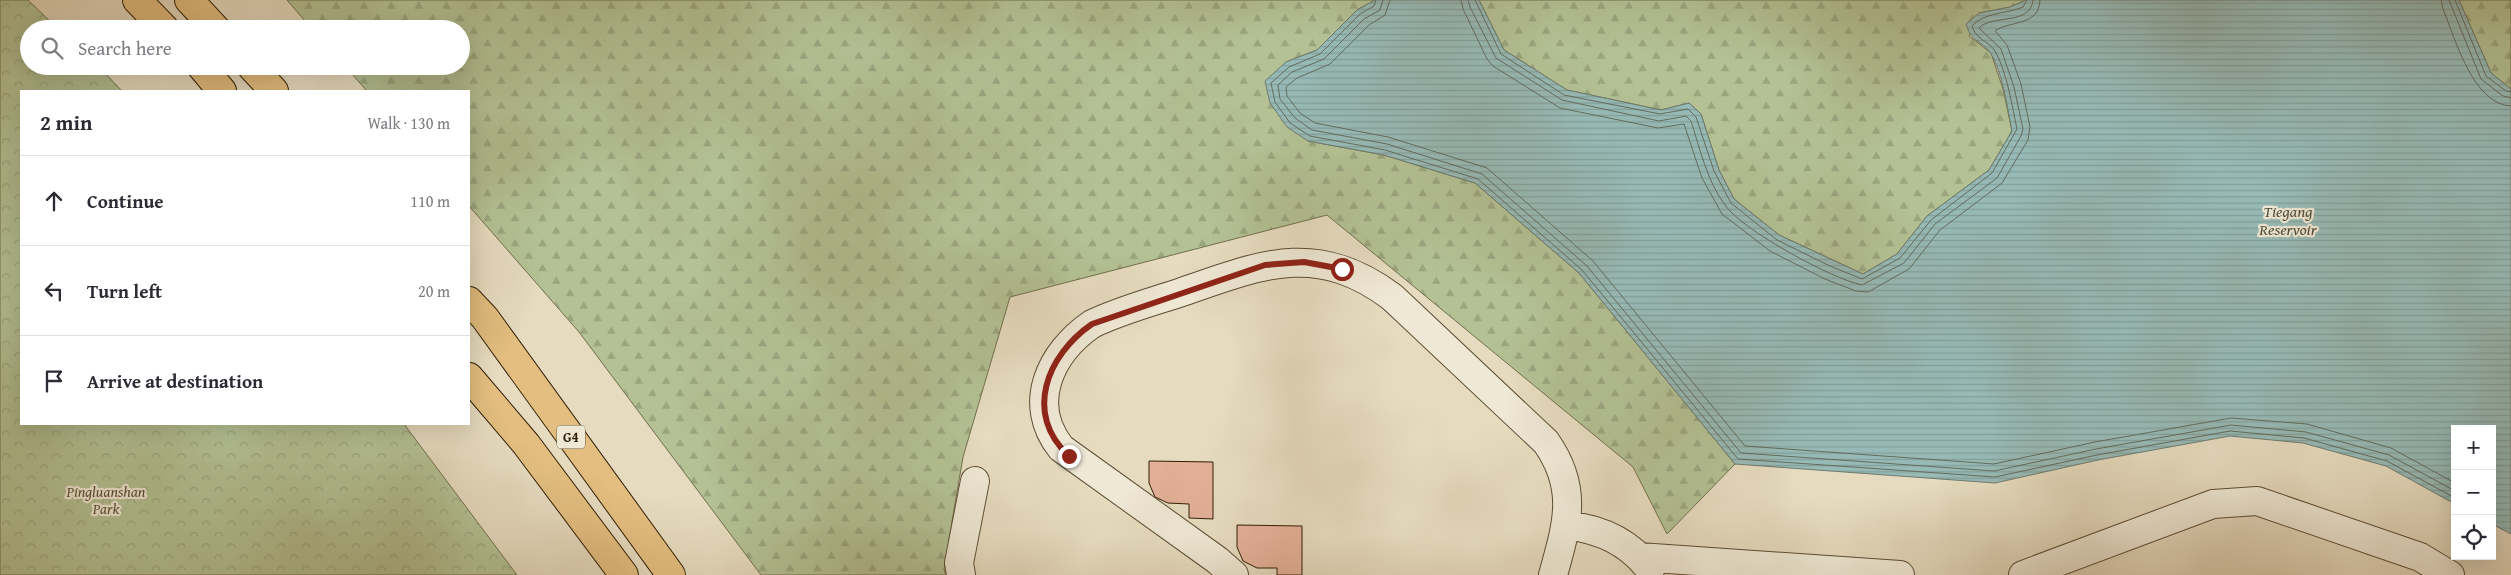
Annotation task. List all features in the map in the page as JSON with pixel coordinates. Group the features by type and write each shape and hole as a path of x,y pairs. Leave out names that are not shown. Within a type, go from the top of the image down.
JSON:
{"highway":[{"path":"137,0 156,20"},
{"path":"189,0 208,20"},
{"path":"209,75 221,90"},
{"path":"259,75 273,90"},
{"name":"G4","path":"470,302 485,318 671,575"},
{"name":"G4","path":"470,378 526,444 624,575"}],"street":[{"path":"1234,575 1217,560 1061,448 1050,431 1044,400 1049,377 1062,352 1081,332 1092,324 1265,265 1304,262 1342,269 1376,286 1392,297 1546,442 1554,454 1565,481 1568,496 1566,525 1553,575"},
{"path":"961,575 959,563 975,481"},
{"path":"2023,575 2213,504 2257,501 2420,557 2450,575"},
{"path":"1566,525 1601,532 1617,540 1647,566 1900,575"}],"green space":[{"name":"Pingluanshan Park","path":"0,0 28,0 49,20 20,20 20,75 107,75 121,90 20,90 20,425 405,425 517,575 0,575"},
{"path":"287,0 1375,0 1357,10 1317,50 1286,62 1308,141 1384,155 1475,183 1579,273 1735,464 1667,534 1633,467 1327,215 1010,297 963,457 944,569 946,575 761,575 579,332 470,207 470,90 366,90 353,75 470,75 470,20 304,20"},
{"path":"1479,0 2026,0 2010,7 1979,13 1969,36 1991,53 2003,89 2012,131 1989,170 1927,216 1897,254 1863,274 1779,235 1734,199 1719,170 1701,114 1689,103 1661,110 1567,90 1504,50"},
{"path":"2459,0 2511,0 2511,89 2491,73"}],"water":[{"name":"Tiegang Reservoir","path":"1375,0 1479,0 1504,50 1567,90 1661,110 1689,103 1701,114 1719,170 1734,199 1779,235 1863,274 1897,254 1927,216 1989,170 2012,131 2004,91 1995,61 1988,50 1974,39 1966,24 1979,13 2010,7 2026,0 2459,0 2491,73 2511,89 2511,534 2496,526 2496,425 2451,425 2451,502 2386,466 2303,443 2230,436 2098,460 1995,483 1735,464 1579,273 1475,183 1384,155 1308,141 1287,127 1270,103 1265,81 1286,62 1317,50 1357,10"}],"building":[{"path":"1149,461 1213,462 1213,519 1189,518 1189,504 1168,503 1155,497 1149,483"},
{"path":"1237,525 1302,526 1302,575 1277,575 1277,568 1257,568 1243,561 1237,547"}],"route":[{"path":"1069,456 1055,440 1046,421 1044,411 1045,390 1054,364 1062,352 1070,342 1092,324 1265,265 1284,262 1304,262 1342,269"}]}
